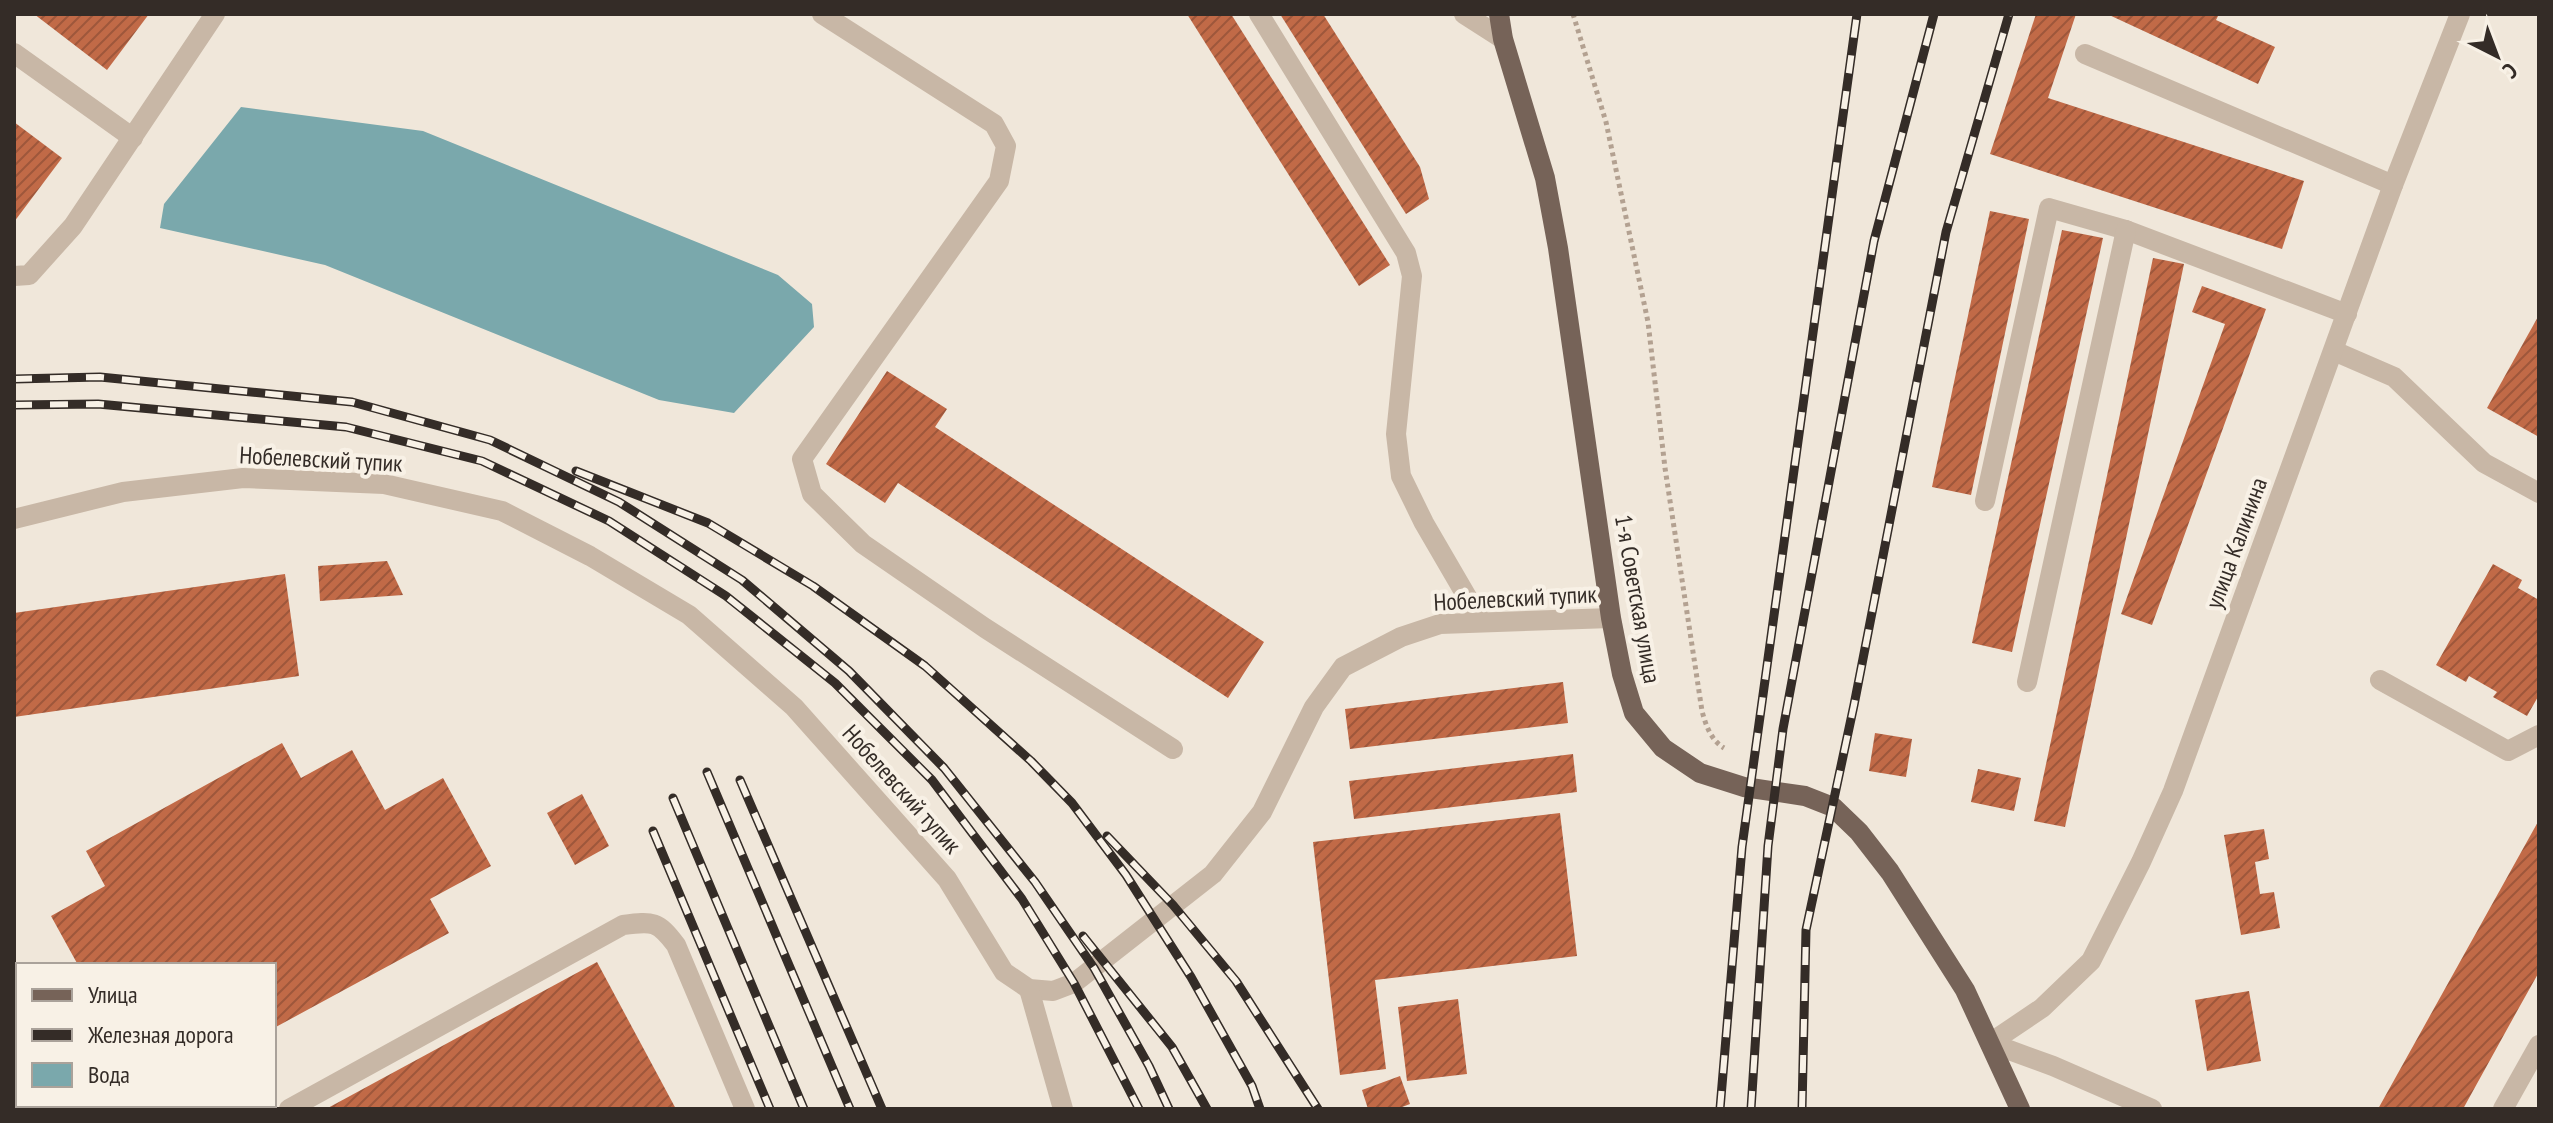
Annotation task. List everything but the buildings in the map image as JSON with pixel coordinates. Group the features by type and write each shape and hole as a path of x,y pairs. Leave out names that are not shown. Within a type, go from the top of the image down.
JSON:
{"main road":[{"name":"1-я Советская улица","path":"1499,14 1503,39 1545,178 1558,248 1611,618 1622,674 1634,713 1663,748 1700,773 1744,787 1805,796 1833,807 1859,832 1890,872 1965,990 2020,1109"}],"street":[{"path":"14,276 29,275 73,226 215,14"},
{"path":"822,14 994,124 1006,146 999,181 802,459 812,494 863,544 985,628 1173,749"},
{"path":"1259,14 1406,253 1412,276 1396,434 1401,476 1424,523 1481,621"},
{"path":"1464,14 1503,39"},
{"name":"улица Калинина","path":"1990,1043 2042,1008 2091,961 2141,862 2173,791 2393,185 2460,14"},
{"path":"14,53 133,138"},
{"path":"2085,54 2393,185"},
{"path":"1985,501 2049,208 2126,230 2347,314"},
{"path":"2027,682 2126,230"},
{"path":"2334,351 2394,377 2484,463 2539,493"},
{"name":"Нобелевский тупик","path":"14,519 123,492 243,478 384,484 502,511 590,556 689,615 794,707 947,879 1004,972 1029,989 1053,991 1074,983 1213,874 1262,812 1314,707 1343,667 1401,637 1440,624 1611,618"},
{"path":"2380,680 2508,751 2539,735"},
{"path":"289,1109 623,925 645,922 664,928 676,945 745,1109"},
{"path":"1029,989 1063,1109"},
{"path":"1990,1043 2053,1066 2152,1109"},
{"path":"2503,1109 2539,1045"}],"path":[{"path":"1573,14 1606,122 1648,322 1665,468 1702,711 1714,739 1721,747 1733,750"}],"water":[{"path":"241,107 423,131 778,275 812,304 814,327 734,413 659,400 325,265 160,228 164,204"}],"railway":[{"path":"1720,1109 1742,847 1857,14"},
{"path":"1751,1109 1768,846 1783,729 1874,241 1934,14"},
{"path":"1802,1109 1806,930 1854,705 1946,232 2009,14"},
{"path":"14,379 100,377 352,402 490,440 619,502 742,580 849,671 944,768 1035,882 1094,968 1149,1066 1169,1109"},
{"path":"14,405 98,404 346,427 482,461 609,521 726,596 835,683 932,780 1022,899 1074,983 1139,1109"},
{"path":"576,471 708,523 813,586 925,666 1031,761 1072,803 1126,875 1191,977 1252,1086 1260,1109"},
{"path":"707,772 850,1109"},
{"path":"740,780 882,1109"},
{"path":"673,798 804,1109"},
{"path":"653,831 770,1109"},
{"path":"1107,836 1173,905 1236,981 1318,1109"},
{"path":"1083,936 1172,1047 1207,1109"}]}
